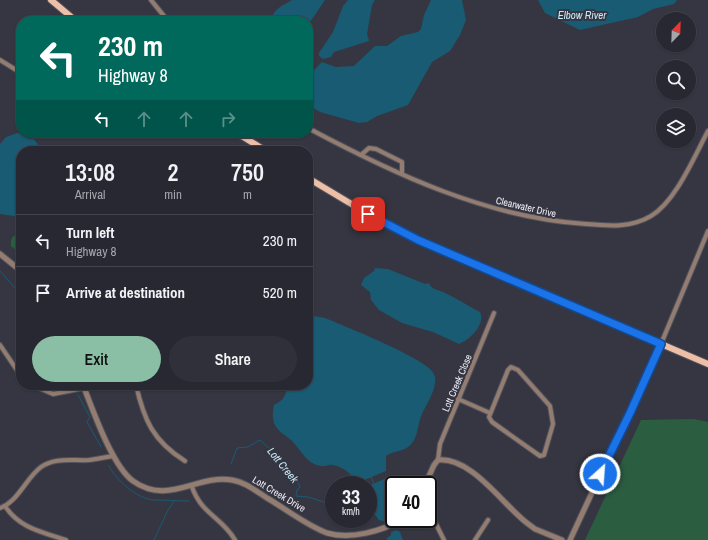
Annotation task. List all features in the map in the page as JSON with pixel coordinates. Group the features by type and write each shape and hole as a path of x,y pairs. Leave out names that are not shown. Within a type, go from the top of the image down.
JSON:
{"main road":[{"path":"51,0 70,16"},
{"path":"245,138 258,146"},
{"path":"313,181 368,214 418,240 708,364"}],"street":[{"path":"154,1 164,16"},
{"path":"0,60 16,70"},
{"name":"Clearwater Drive","path":"313,131 361,155 450,194 524,216 557,222 602,225 630,224 640,221 662,208 672,196 708,131"},
{"path":"361,155 371,148 382,152 402,162 402,173"},
{"path":"570,540 661,344 708,231"},
{"path":"0,254 16,267"},
{"name":"Lott Creek Close","path":"438,460 439,449 458,399 494,313"},
{"path":"0,345 16,369"},
{"path":"511,367 518,370 550,406 553,424 544,455 540,456 492,422 488,417 490,413 508,370 511,367"},
{"path":"44,390 53,394 68,390"},
{"name":"Lott Creek Drive","path":"85,390 119,466 129,478 150,490 170,491 192,487 214,480 233,480 246,485 318,529 353,538 385,527"},
{"path":"137,390 141,407 148,425 158,439 173,454 185,461"},
{"path":"458,399 490,413"},
{"path":"0,508 5,506 32,474 43,466 57,460 90,460 114,456"},
{"path":"429,476 438,460 444,460 472,472 527,523 535,529 562,540"},
{"path":"192,487 196,498 204,509 230,531 235,540"},
{"path":"5,506 12,517 21,523 66,540"},
{"path":"475,540 488,520"},
{"path":"437,527 444,540"}],"green space":[{"path":"16,235 16,250 11,246 13,237"},
{"path":"694,419 708,422 708,540 585,540 641,420"}],"water":[{"path":"292,0 325,0 313,18 313,16 273,16 281,6"},
{"path":"348,0 375,0 372,5 367,34 369,41 334,52 331,57 323,59 319,56 319,53 333,32 343,6"},
{"path":"431,0 462,0 466,20 460,35 450,51 432,62 408,105 377,116 367,122 359,123 320,112 313,108 313,71 322,62 336,67 354,66 375,46 387,46 401,36 418,32 421,29 424,15"},
{"name":"Elbow River","path":"538,0 677,0 674,4 653,9 638,17 580,30 545,13"},
{"path":"16,133 16,138 32,138 39,146 16,146 16,216 0,214 0,144 6,137"},
{"path":"375,268 388,269 425,284 429,283 434,288 480,312 481,322 479,327 472,336 459,344 433,332 402,323 379,310 371,300 370,292 361,285 364,278 374,271"},
{"path":"313,316 325,318 402,352 428,368 434,374 435,379 434,389 420,418 416,436 412,444 406,449 386,456 386,471 374,476 352,476 341,467 332,465 316,465 307,459 291,440 279,431 274,423 274,405 284,397 286,390 313,390"},
{"path":"385,479 385,522 379,520 377,517 377,482"},
{"path":"396,530 400,532 403,540 387,540 387,538 391,535 391,532"}],"waterway":[{"name":"Lott Creek","path":"0,271 16,288"},
{"name":"Lott Creek","path":"78,395 90,417 87,422 101,447"},
{"name":"Lott Creek","path":"231,464 237,448 248,447 260,440 283,461 298,483 300,487 297,490 296,496 308,497 325,502"},
{"path":"109,466 122,483 142,497 155,500 189,501"},
{"path":"154,540 168,510 175,500"}],"route":[{"path":"368,214 418,240 661,344 630,413 600,474"}]}
